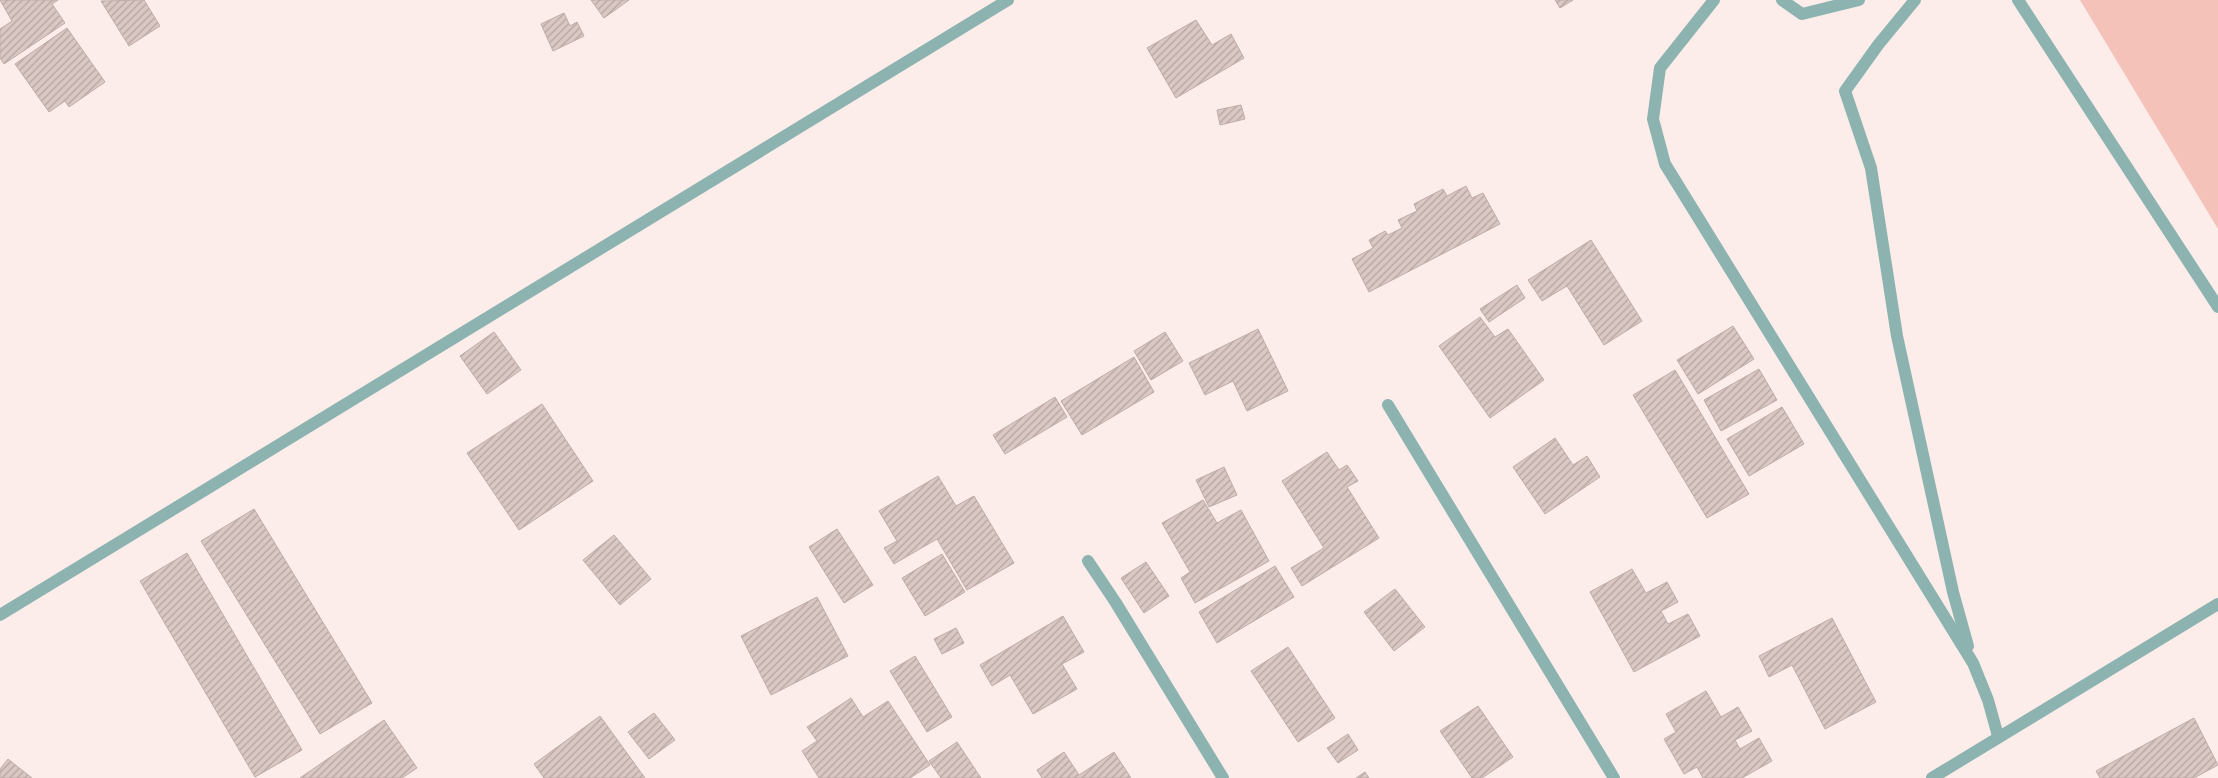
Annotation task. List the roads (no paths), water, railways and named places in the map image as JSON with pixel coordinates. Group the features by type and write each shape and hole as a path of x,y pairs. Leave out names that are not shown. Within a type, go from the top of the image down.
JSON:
{"street":[{"path":"0,615 1008,0"},
{"path":"1714,0 1660,68 1653,119 1665,164 1973,663"},
{"path":"1782,0 1802,14 1859,0"},
{"path":"1915,0 1878,45 1845,91 1871,168 1897,336 1953,592 1973,663 1988,700 1998,736"},
{"path":"2018,0 2218,307"},
{"path":"1388,405 1614,778"},
{"path":"1088,561 1116,603 1223,778"},
{"path":"1932,778 1998,736 2218,604"}]}
